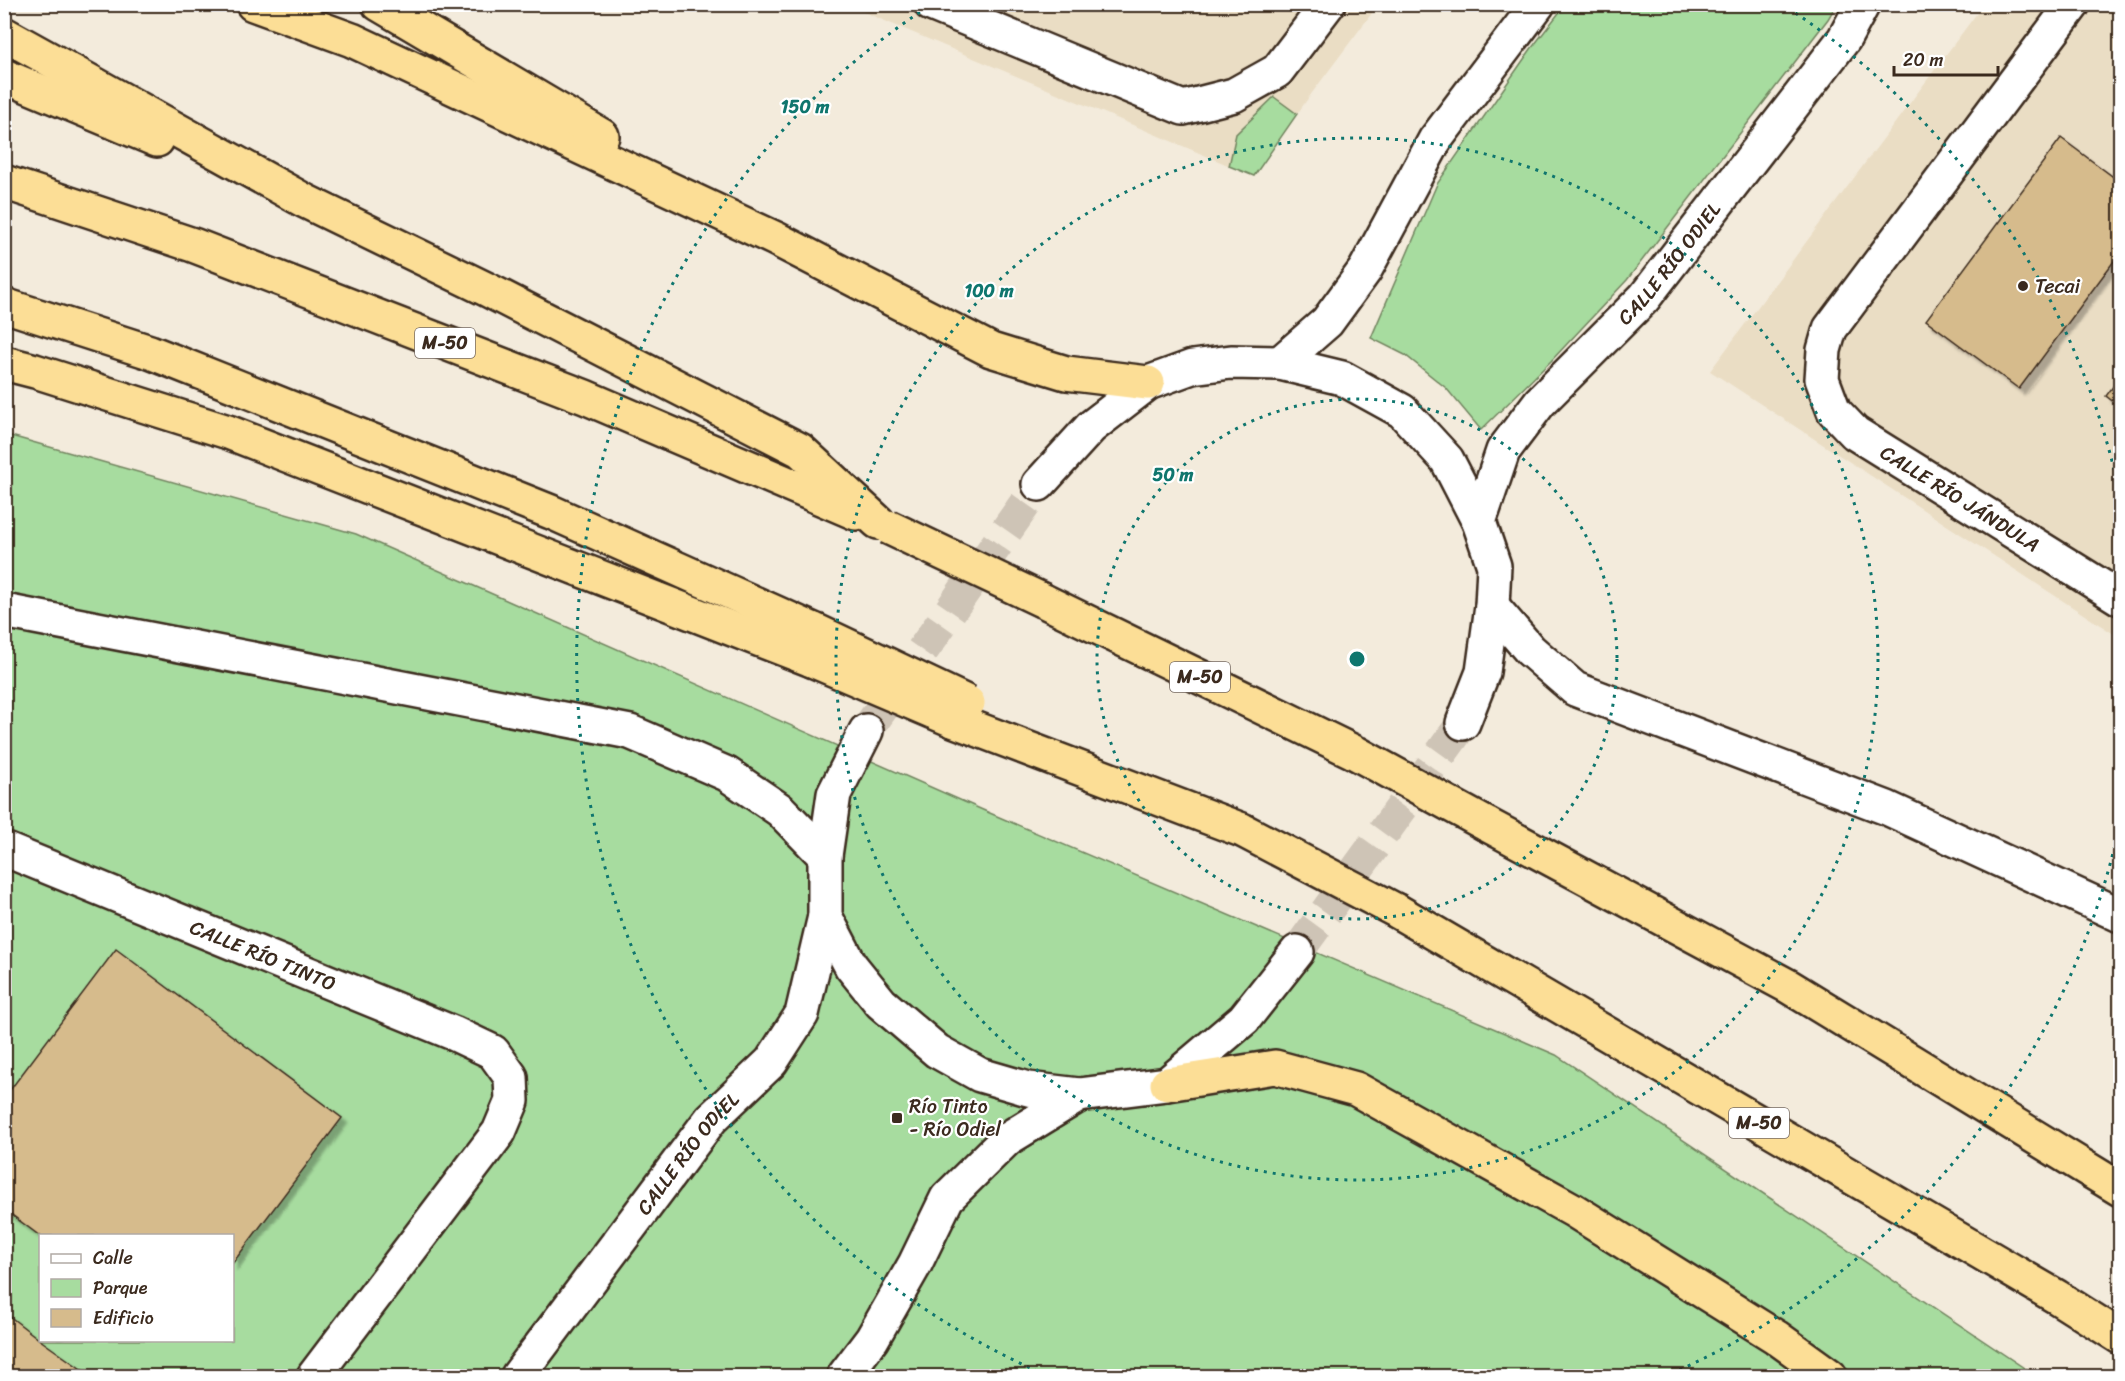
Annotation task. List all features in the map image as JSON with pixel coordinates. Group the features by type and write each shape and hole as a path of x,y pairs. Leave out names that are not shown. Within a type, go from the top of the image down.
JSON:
{"highway":[{"path":"253,4 352,40 776,239 991,350 1066,373 1148,383"},
{"path":"379,4 776,239"},
{"path":"4,34 305,201 496,295 800,450 883,525"},
{"path":"4,76 305,201"},
{"name":"M-50","path":"4,182 193,245 563,389 883,525 1044,601 1356,753 1788,986 2121,1189"},
{"name":"M-50","path":"4,305 150,352 540,507 813,645 1242,830 1397,911 2047,1290 2121,1338"},
{"path":"4,363 228,432 813,645"},
{"path":"1167,1084 1275,1067 1356,1089 1573,1210 1776,1337 1830,1377"}],"street":[{"path":"931,4 1183,108 1234,95 1277,71 1328,4"},
{"path":"1280,363 1327,322 1365,270 1435,140 1538,4"},
{"name":"CALLE RÍO ODIEL","path":"1479,522 1503,450 1540,402 1644,298 1845,39 1863,4"},
{"name":"CALLE RÍO JÁNDULA","path":"2073,4 1830,329 1824,350 1821,379 1834,411 1855,433 2121,598"},
{"path":"1039,484 1091,427 1148,383 1192,367 1231,362 1280,363 1342,378 1402,411 1447,460 1479,522 1494,566 1492,606 1483,672 1463,723"},
{"path":"1492,606 1530,650 1575,689 1887,808 2121,915"},
{"path":"4,611 630,732 727,774 780,810 825,856"},
{"path":"866,731 834,795 825,856 825,916 851,966 881,1003 937,1051 980,1075 1028,1089 1079,1095 1167,1084 1244,1019 1297,952"},
{"name":"CALLE RÍO TINTO","path":"8,856 453,1033 493,1052 511,1077 512,1101 499,1132 314,1377"},
{"name":"CALLE RÍO ODIEL","path":"518,1377 711,1119 771,1062 802,1014 825,916"},
{"path":"844,1377 872,1339 910,1274 947,1198 1007,1139 1079,1095"}],"shaded area":[{"path":"847,5 1378,5 1309,97 1254,176"},
{"path":"1983,5 2120,5 2120,638 1710,371"}],"green space":[{"path":"1565,5 1836,5 1828,19 1627,280 1551,361 1481,430 1446,388 1405,355 1371,338 1437,184 1531,49"},
{"path":"1274,97 1297,114 1254,176 1229,166 1236,134"},
{"path":"4,434 356,534 985,811 1556,1055 2036,1376 5,1376"}],"building":[{"name":"Tecai","path":"2061,138 2120,182 2120,253 2019,389 1926,320"},
{"path":"2120,377 2120,407 2106,396"},
{"path":"116,949 342,1118 234,1261 234,1234 39,1235 4,1209 4,1098"},
{"path":"4,1312 39,1339 39,1342 43,1342 91,1376 7,1376 4,1375"}],"tunnel":[{"path":"866,731 1039,484"},
{"path":"1297,952 1463,723"}],"place":[{"name":"Tecai","path":"2023,286"},
{"name":"Río Tinto - Río Odiel","path":"897,1118"}]}
